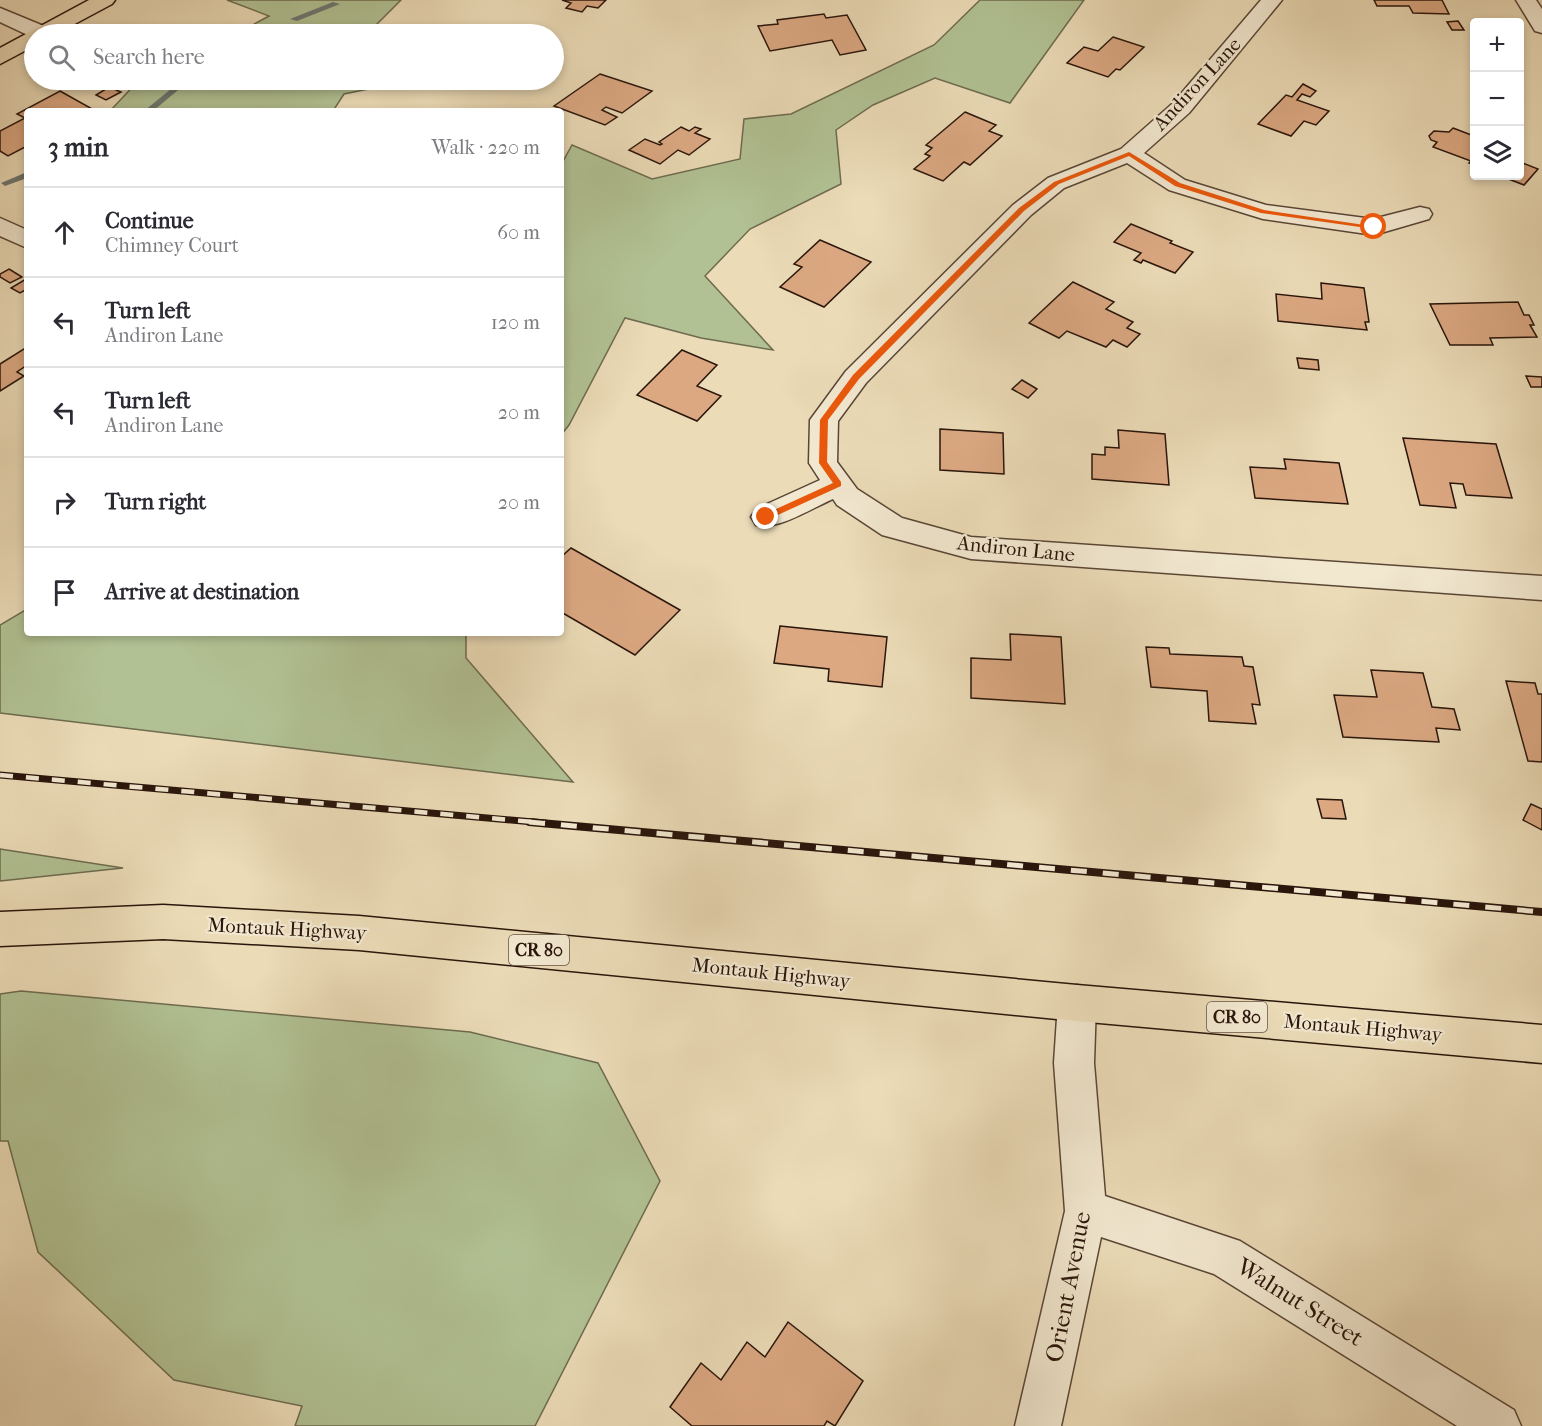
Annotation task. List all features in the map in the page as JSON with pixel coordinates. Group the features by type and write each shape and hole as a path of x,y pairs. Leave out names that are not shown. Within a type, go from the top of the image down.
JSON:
{"main road":[{"path":"60,24 105,0"},
{"path":"0,57 24,43"},
{"name":"Montauk Highway","path":"0,929 163,922 348,932 1077,1003 1542,1044"}],"street":[{"name":"Andiron Lane","path":"1272,0 1181,108 1129,154 1056,183 1022,210 856,377 824,420 823,463 847,497 893,527 971,548 1542,588"},
{"path":"1526,0 1542,27"},
{"path":"0,14 24,27"},
{"path":"1129,154 1177,185 1263,212 1374,227 1420,214"},
{"path":"0,226 24,238"},
{"path":"766,517 838,484"},
{"name":"Orient Avenue","path":"1038,1426 1086,1211 1074,1063 1077,1003"},
{"name":"Walnut Street","path":"1086,1211 1225,1256 1498,1426"}],"green space":[{"path":"227,0 401,0 377,24 254,24 269,16"},
{"path":"980,0 1084,0 1010,103 935,78 873,105 836,130 841,184 750,229 705,276 773,350 701,338 625,318 564,431 564,160 572,145 652,179 740,159 744,119 791,114 934,45"},
{"path":"130,90 364,90 344,94 335,108 113,108"},
{"path":"24,611 24,636 466,636 466,658 573,782 0,713 0,625"},
{"path":"0,849 123,868 0,881"},
{"path":"21,991 470,1032 598,1063 660,1181 535,1426 295,1426 302,1406 174,1380 38,1252 8,1141 0,1141 0,994"}],"building":[{"path":"562,0 606,0 598,8 587,6 582,12 566,8 571,3"},
{"path":"1374,0 1442,0 1449,14 1413,13 1409,6 1377,6"},
{"path":"824,14 826,18 847,15 866,50 840,55 832,40 770,51 758,26 778,24 777,20"},
{"path":"1458,21 1464,30 1452,30 1447,22"},
{"path":"1113,37 1144,47 1120,70 1116,69 1108,77 1067,63 1084,47 1098,51"},
{"path":"600,74 652,91 622,113 606,107 602,110 617,117 605,125 554,106"},
{"path":"1303,84 1316,91 1310,97 1302,94 1297,100 1329,111 1316,125 1304,121 1291,136 1258,124 1286,95 1292,97"},
{"path":"104,90 121,92 106,100 96,95"},
{"path":"60,91 90,108 28,108"},
{"path":"24,110 24,118 17,114"},
{"path":"965,112 996,125 989,131 1002,136 970,165 964,162 943,181 914,169 930,156 925,154 932,148 926,145"},
{"path":"24,119 24,148 8,156 0,151 0,131"},
{"path":"681,127 689,131 695,127 701,129 695,133 710,139 689,155 678,150 660,164 629,150 645,139 660,145 662,144 659,142"},
{"path":"1453,128 1470,134 1470,161 1433,147 1437,142 1431,140 1429,136 1434,131 1449,132"},
{"path":"1524,164 1538,169 1524,185 1511,180 1524,180"},
{"path":"1131,224 1193,252 1175,273 1143,260 1141,263 1134,260 1141,253 1114,242"},
{"path":"820,240 871,262 824,307 780,287 802,267 794,264"},
{"path":"9,269 22,277 10,283 0,277 0,274"},
{"path":"24,280 24,291 20,293 11,288"},
{"path":"1073,282 1114,302 1106,309 1133,322 1127,328 1140,334 1127,347 1113,340 1106,347 1067,331 1059,338 1029,323"},
{"path":"1321,283 1364,288 1369,322 1365,322 1367,330 1278,321 1276,294 1322,299"},
{"path":"1518,302 1524,315 1529,315 1534,325 1530,325 1537,337 1490,338 1493,345 1450,345 1430,304"},
{"path":"24,349 24,367 17,372 24,376 0,391 0,364"},
{"path":"682,350 717,365 697,386 721,396 697,421 637,395"},
{"path":"1297,358 1318,360 1319,370 1299,368"},
{"path":"1526,376 1542,377 1542,387 1531,387"},
{"path":"1022,380 1037,389 1028,398 1012,389"},
{"path":"940,429 1003,433 1004,474 940,470"},
{"path":"1118,430 1165,434 1169,485 1092,479 1092,454 1105,455 1105,447 1119,448"},
{"path":"1403,438 1496,444 1512,498 1466,495 1463,484 1450,483 1456,508 1420,505"},
{"path":"1284,459 1339,463 1348,504 1255,498 1250,467 1286,469"},
{"path":"571,548 680,610 635,655 564,614 564,554"},
{"path":"780,626 887,637 882,687 828,681 829,669 774,663"},
{"path":"1010,634 1061,637 1065,704 971,698 971,658 1011,660"},
{"path":"1146,647 1169,648 1170,654 1242,657 1244,666 1253,667 1260,705 1252,704 1256,724 1209,721 1207,691 1151,687"},
{"path":"1371,670 1423,673 1432,707 1454,709 1460,730 1436,728 1439,742 1343,737 1334,695 1377,697"},
{"path":"1506,681 1535,683 1538,694 1542,694 1542,762 1528,761"},
{"path":"1317,799 1342,800 1346,819 1322,818"},
{"path":"1531,804 1542,809 1542,830 1523,820"},
{"path":"788,1322 863,1381 835,1426 827,1421 824,1426 692,1426 670,1407 701,1363 721,1380 747,1342 765,1357"}],"waterway":[{"path":"294,19 336,4"},
{"path":"152,108 174,90"},
{"path":"5,183 24,176"}],"railway":[{"path":"0,775 545,823"},
{"path":"529,822 1542,912"}],"route":[{"path":"766,517 838,484 823,463 824,420 856,377 1022,210 1056,183 1129,154 1177,185 1263,212 1374,227"}]}
